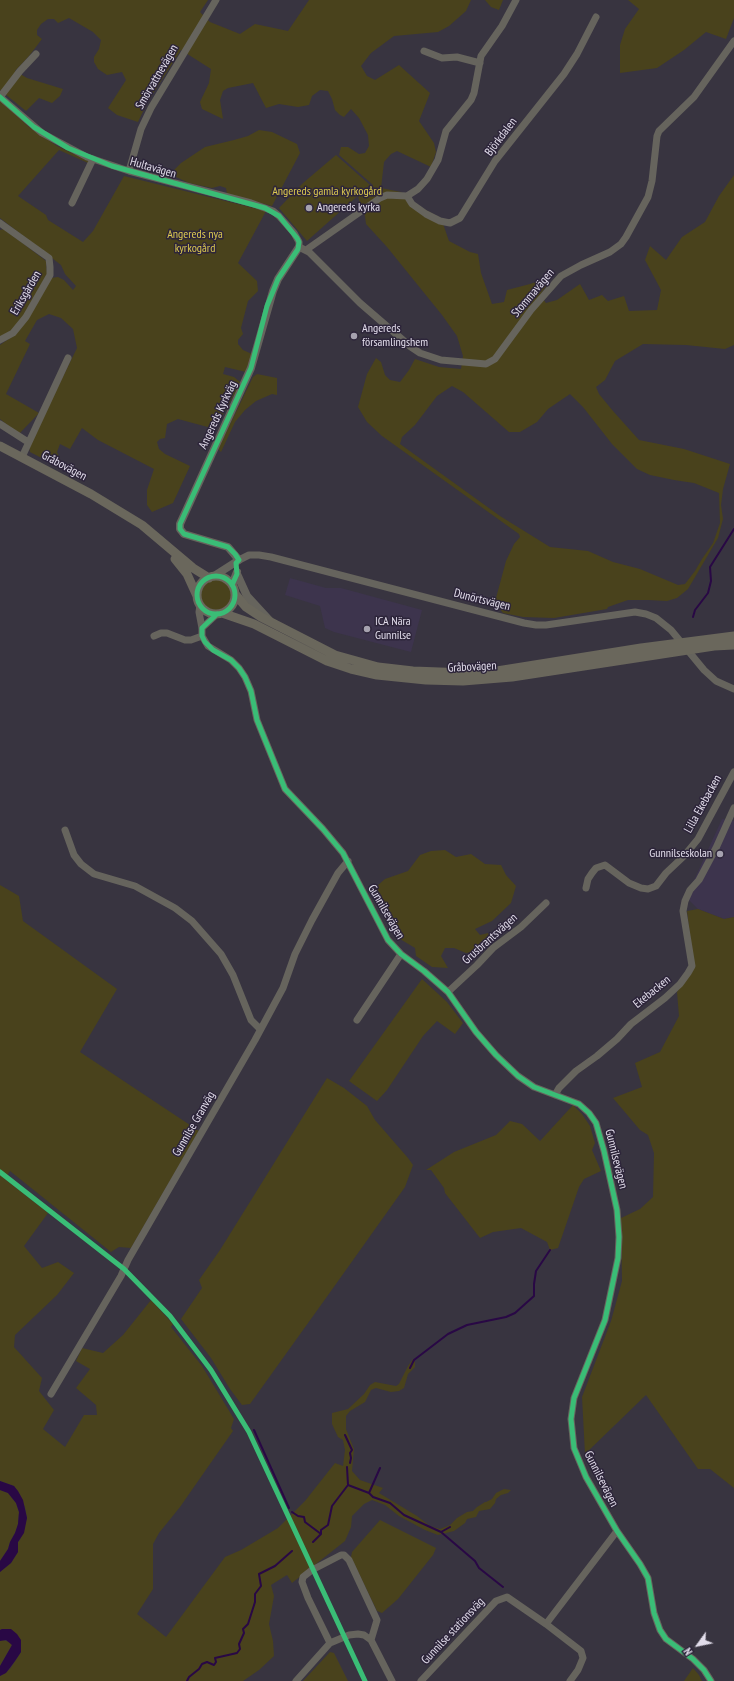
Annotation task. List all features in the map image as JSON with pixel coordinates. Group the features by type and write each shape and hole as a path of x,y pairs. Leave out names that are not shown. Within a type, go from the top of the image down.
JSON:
{"main road":[{"name":"Gråbovägen","path":"0,446 91,494 142,525 193,568 212,577"},
{"name":"Gråbovägen","path":"116,509 167,551 182,566 199,601"},
{"path":"212,577 223,577 232,585 235,594 233,604 230,609 220,614 207,612 199,601 199,587 212,577"},
{"name":"Gråbovägen","path":"235,594 246,607 270,622 317,647 354,661 378,667 413,671 441,673 497,671 641,648 734,636"},
{"name":"Gråbovägen","path":"220,614 254,624 327,660 352,669 377,675 426,680 463,681 512,677 714,646 734,645"}],"street":[{"name":"Smörvattnevägen","path":"129,171 141,129 151,108 216,0"},
{"path":"302,248 380,198 387,195 407,196 418,189 435,166 440,155 442,141 446,131 471,100 474,93 481,56 502,26 516,0"},
{"name":"Björkdalen","path":"407,196 412,204 426,214 440,221 450,222 460,218 495,161 564,74 577,54 596,17"},
{"name":"Stommavägen","path":"302,248 360,303 420,353 441,360 460,363 486,364 491,362 511,339 531,310 562,276 581,265 603,257 614,250 626,238 648,197 652,181 657,136 659,131 694,97 734,41"},
{"path":"424,51 442,58 457,57 480,63"},
{"name":"Hultavägen","path":"36,54 20,71 0,97 42,133 68,148 93,159 129,171 265,208 279,216 287,224 302,248"},
{"path":"72,203 93,159"},
{"name":"Eriksgården","path":"0,223 49,258 50,275 26,317 13,333 0,340"},
{"name":"Angereds Kyrkväg","path":"238,562 228,547 184,534 180,529 180,524 251,368 278,278 302,248"},
{"path":"22,457 68,358"},
{"path":"0,424 28,442"},
{"name":"Dunörtsvägen","path":"212,577 249,555 259,555 524,623 546,625 635,612 656,618 671,630 704,670 716,682 734,690"},
{"path":"232,585 237,574 238,562"},
{"path":"237,574 247,596 270,622"},
{"path":"154,636 161,633 167,633 185,640 191,640 202,636 199,601"},
{"path":"202,628 220,614"},
{"name":"Gunnilsevägen","path":"202,636 208,646 231,660 245,677 251,691 257,720 285,789 323,829 343,853 388,940 401,954 424,971 448,992 476,1032 496,1055 518,1076 534,1087 579,1104 594,1120 603,1146 617,1210 619,1237 618,1258 605,1320 574,1398 571,1419 574,1448 581,1467 618,1531 648,1578 654,1613 660,1630 666,1639 693,1659 704,1670 711,1681"},
{"name":"Lilla Ekebacken","path":"586,888 588,878 596,868 605,865 630,883 641,888 648,889 656,886 666,873 684,856 698,838 734,772"},
{"name":"Ekebacken","path":"556,1095 559,1088 576,1071 597,1056 617,1039 631,1024 665,998 680,984 688,973 692,966 692,961 683,911 684,901 690,890 699,880 716,848 734,808"},
{"path":"65,830 74,855 81,864 94,874 136,886 175,908 192,921 221,954 233,976 251,1020 260,1029"},
{"name":"Gunnilse Granväg","path":"51,1394 121,1276 128,1260 283,988 295,954 312,920 338,872 348,861"},
{"name":"Grusbrantsvägen","path":"448,992 493,948 521,927 546,903"},
{"path":"357,1020 401,954"},
{"path":"570,1681 578,1670 583,1654 546,1624 618,1531"},
{"path":"330,1643 308,1598 302,1582 303,1577 312,1570 341,1555 344,1555 349,1560 377,1620 371,1640"},
{"name":"Gunnilse stationsväg","path":"421,1681 496,1601 500,1599 507,1597 546,1624"},
{"path":"296,1681 330,1643 353,1634 364,1635 371,1640 392,1681"}],"shaded area":[{"path":"290,578 326,588 341,588 422,610 411,652 334,632 325,628 320,606 285,595"},
{"name":"Gunnilseskolan","path":"722,819 734,821 734,917 724,919 698,909 689,900 691,887"},
{"path":"0,1481 14,1486 18,1491 23,1500 27,1518 24,1533 18,1542 18,1552 11,1563 0,1572 0,1561 8,1549 15,1533 18,1524 19,1512 16,1503 8,1493 0,1490"},
{"path":"11,1629 17,1634 21,1640 21,1652 6,1673 0,1676 0,1666 12,1645 6,1640 0,1641 0,1630"}],"green space":[{"path":"0,0 208,0 200,12 210,22 240,34 255,24 288,31 309,0 471,0 466,11 449,26 438,32 394,36 371,53 361,66 367,76 375,80 399,65 430,93 419,121 434,143 436,152 431,167 397,151 391,154 384,162 381,188 401,192 422,208 441,218 449,241 470,252 478,254 481,273 492,304 504,302 507,290 547,278 549,282 540,295 546,303 557,300 580,284 589,300 602,295 608,301 624,296 629,311 657,310 661,290 645,260 650,246 666,260 682,237 705,222 719,196 734,175 734,345 725,349 686,345 643,344 615,361 605,380 596,387 599,394 639,440 684,449 730,464 723,489 721,505 723,519 718,538 688,589 677,598 667,601 628,600 608,607 607,609 554,618 523,617 503,613 500,609 472,601 485,604 492,602 496,598 506,561 514,544 520,537 519,534 382,436 367,422 358,407 367,374 376,358 381,362 385,375 390,380 400,382 415,359 439,367 461,369 463,356 457,336 442,315 387,247 366,224 365,216 361,209 358,196 373,185 339,155 341,147 348,147 359,154 365,153 369,146 368,135 359,118 351,109 344,117 335,110 328,91 320,90 312,96 309,105 298,107 279,104 266,108 253,83 228,88 223,91 220,100 223,119 202,109 200,102 209,83 211,69 181,50 147,103 138,122 117,115 108,108 126,80 122,72 107,75 98,69 94,62 94,57 99,49 101,40 93,32 69,18 58,23 54,19 48,19 41,24 37,30 37,35 42,39 15,71 27,78 63,89 60,96 52,103 39,98 26,111 0,90","holes":["452,386 463,392 509,432 520,432 537,422 548,409 570,394 583,407 612,444 637,469 650,475 694,483 719,493 720,523 713,543 685,584 678,585 640,569 613,562 588,551 550,547 500,516 400,444 402,437 415,425 437,396"]},
{"path":"485,0 503,0 499,10 491,7"},
{"path":"628,0 734,0 734,18 726,39 706,32 684,50 657,68 620,73 620,45 625,29 639,9"},
{"name":"Angereds nya kyrkogård","path":"0,100 29,127 57,146 89,161 88,163 59,150 18,196 46,215 48,220 83,242 93,231 124,176 266,211 238,263 257,281 258,291 248,301 241,328 243,334 238,340 238,344 243,350 252,354 246,372 225,367 223,374 234,377 240,382 215,429 178,419 167,424 165,438 160,439 157,442 159,449 165,454 190,466 173,503 152,512 147,505 147,490 154,469 98,440 82,428 70,449 60,444 57,452 62,465 59,467 30,452 29,446 77,348 73,329 61,318 49,314 37,320 25,341 30,344 6,394 39,413 19,434 0,419 0,345 13,336 51,278 58,277 64,280 73,290 76,286 65,274 61,265 0,218"},
{"path":"259,130 272,132 297,144 300,153 272,206 227,194 226,188 220,186 212,188 189,183 176,177 174,170 181,163 205,147 248,136"},
{"name":"Angereds gamla kyrkogård","path":"336,155 370,185 307,241 279,208 303,183"},
{"path":"4,229 46,261 47,274 24,316 12,330 0,339 0,230"},
{"path":"257,374 277,378 277,395 272,394 256,401 245,410 235,422 221,452 218,449 253,377"},
{"path":"216,580 222,581 230,589 230,601 222,609 216,610 210,609 202,601 201,595 202,589 210,581"},
{"path":"445,850 456,857 471,854 485,864 501,865 506,875 516,886 511,903 492,921 475,929 480,935 488,933 491,937 481,951 466,953 454,948 445,948 441,956 448,968 432,967 416,956 415,948 400,939 385,919 376,898 377,886 385,879 408,871 420,855 431,851"},
{"path":"0,885 19,896 23,921 117,989 80,1052 199,1131 131,1248 119,1247 111,1252 10,1171 5,1179 48,1213 24,1246 42,1268 58,1262 74,1273 57,1295 15,1335 14,1347 42,1378 39,1391 54,1410 43,1429 65,1447 84,1415 97,1415 96,1405 76,1388 90,1369 76,1361 82,1348 103,1353 123,1335 151,1300 173,1324 171,1327 202,1366 234,1419 231,1428 233,1431 180,1507 159,1533 153,1544 153,1589 137,1614 166,1637 225,1557 241,1550 278,1528 305,1501 335,1463 343,1466 345,1450 343,1440 338,1437 332,1424 332,1413 348,1409 364,1394 370,1385 375,1382 396,1386 399,1384 413,1359 415,1362 415,1367 408,1374 404,1388 399,1391 391,1392 376,1388 371,1390 365,1402 350,1411 346,1416 346,1429 354,1449 352,1471 360,1480 383,1488 379,1493 417,1516 430,1526 440,1529 450,1525 457,1518 467,1512 473,1511 477,1507 492,1499 496,1493 504,1489 511,1490 496,1499 495,1503 490,1509 479,1511 476,1517 467,1519 465,1523 454,1531 438,1535 399,1516 385,1505 372,1500 364,1504 352,1516 351,1527 345,1541 292,1583 287,1575 271,1585 274,1596 269,1624 273,1641 274,1656 259,1670 243,1681 0,1681 0,1676 10,1669 21,1652 2,1629 0,1630 0,1572 11,1563 18,1552 18,1542 27,1518 25,1507 14,1486 0,1481"},
{"path":"698,909 724,919 734,917 734,1488 710,1469 698,1469 646,1395 585,1454 582,1397 611,1321 622,1281 621,1218 640,1209 653,1197 654,1153 648,1135 640,1130 613,1098 642,1087 635,1063 660,1052 679,1016 677,992 694,968 687,911"},
{"path":"422,979 447,1002 463,1023 455,1034 437,1021 423,1036 387,1090 377,1101 349,1081"},
{"path":"327,1078 344,1088 367,1106 375,1120 413,1165 405,1187 331,1291 250,1404 242,1405 230,1389 211,1358 181,1319 202,1288 199,1280 220,1250"},
{"path":"573,1105 582,1114 590,1126 595,1143 592,1150 601,1171 584,1179 579,1187 558,1248 550,1250 547,1242 521,1228 493,1232 480,1238 445,1193 444,1188 431,1170 426,1170 454,1152 496,1135 510,1121 522,1124 540,1141"},
{"path":"0,1490 8,1493 16,1503 19,1512 18,1524 15,1533 8,1549 0,1561"},
{"path":"380,1520 436,1548 433,1555 398,1599 382,1613 377,1611 351,1557 352,1552"},
{"path":"0,1641 10,1642 12,1645 0,1666"},
{"path":"330,1652 334,1653 348,1681 303,1681"},
{"path":"693,1668 702,1681 684,1681"}],"waterway":[{"path":"693,617 695,610 708,593 711,581 710,567 734,529"},
{"path":"410,1368 414,1360 448,1334 467,1325 506,1317 515,1313 534,1296 536,1271 550,1250"},
{"path":"254,1430 289,1508"},
{"path":"345,1435 352,1450 350,1453 350,1463"},
{"path":"313,1542 321,1534 321,1530 328,1525 332,1506 348,1485 347,1467"},
{"path":"369,1493 380,1468"},
{"path":"348,1485 390,1503 404,1515 441,1532 475,1561 479,1568 503,1587"},
{"path":"292,1512 298,1516 304,1517 305,1522 321,1534"},
{"path":"441,1532 450,1527"},
{"path":"187,1681 202,1664 207,1662 214,1665 216,1662 215,1658 237,1653 240,1649 239,1644 244,1633 243,1629 248,1624 255,1602 255,1594 261,1586 259,1574 275,1566 292,1551"}],"cycle path":[{"path":"0,97 34,127 68,148 112,166 265,208 279,216 299,242 298,249 278,279 267,306 251,368 180,524 180,529 184,534 228,547 235,554 239,560 236,563 237,574 232,585"},
{"path":"212,576 220,576 227,579 232,584 235,595 232,606 227,611 220,614 212,614 205,611 200,606 197,599 197,591 200,584 205,579 212,576"},
{"path":"217,614 202,628 202,636 205,642 213,650 231,660 245,677 251,691 257,720 285,789 323,829 343,853 388,940 401,954 424,971 448,992 476,1032 496,1055 518,1076 534,1087 579,1104 589,1113 596,1123 604,1151 617,1210 619,1237 618,1258 605,1320 574,1398 571,1419 574,1448 586,1477 617,1531 648,1578 654,1613 660,1630 666,1639 693,1659 704,1670 711,1681"},
{"path":"0,1172 124,1269 170,1316 211,1370 249,1432 365,1681"}],"place":[{"name":"Angereds kyrka","path":"309,208"},
{"name":"Angereds församlingshem","path":"354,336"},
{"name":"ICA Nära Gunnilse","path":"367,629"},
{"name":"Gunnilseskolan","path":"720,854"}]}
